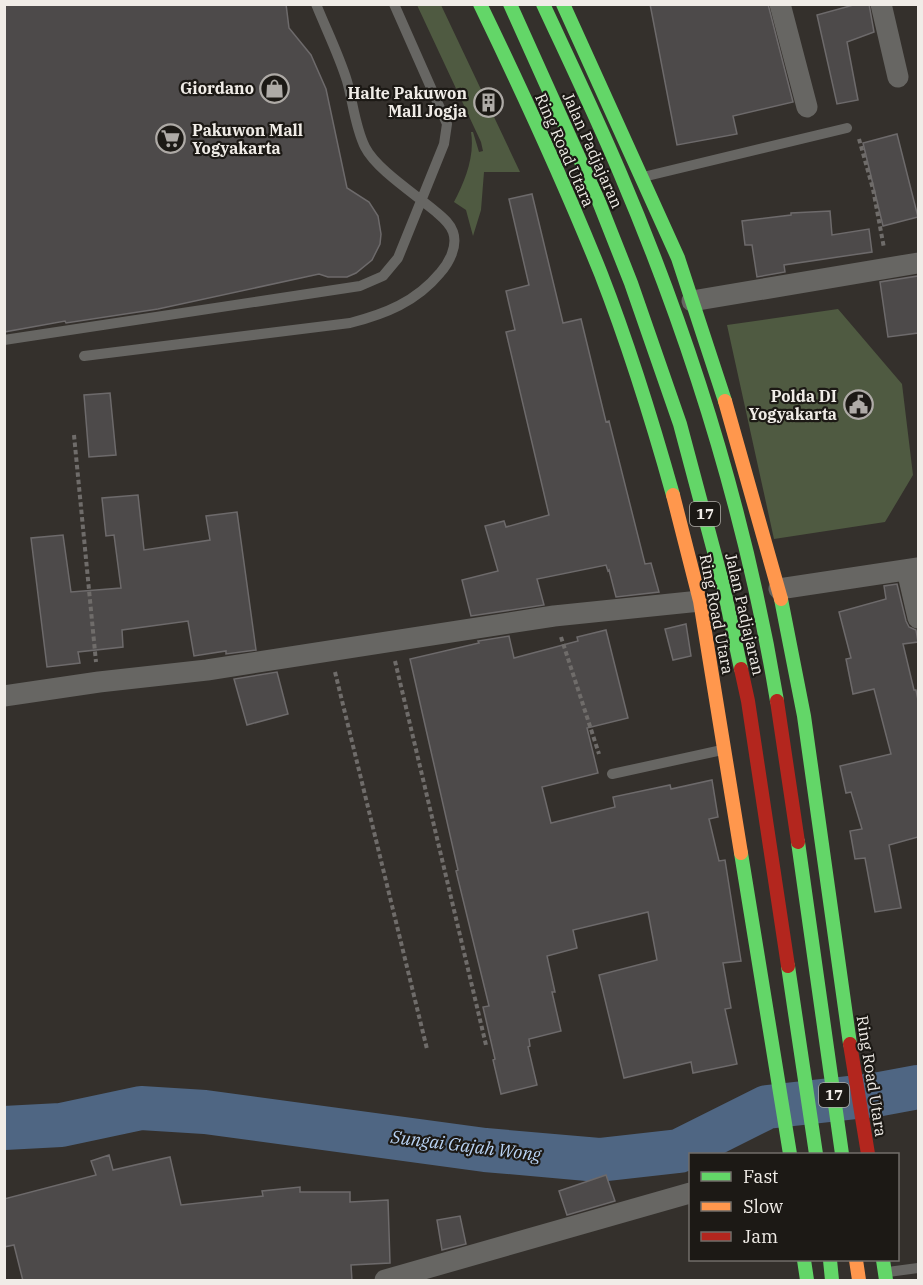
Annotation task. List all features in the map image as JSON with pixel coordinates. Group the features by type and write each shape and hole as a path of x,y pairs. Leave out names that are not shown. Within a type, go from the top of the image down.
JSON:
{"main road":[{"name":"Ring Road Utara","path":"480,4 587,240 626,345 663,461 700,601 790,1153"},
{"name":"Jalan Padjajaran","path":"510,4 599,202 631,283 680,424 724,589 748,702 816,1153"},
{"name":"Jalan Padjajaran","path":"543,4 620,173 659,271 713,425 750,559 786,753 842,1153"},
{"name":"Ring Road Utara","path":"563,4 678,258 735,433 779,590 804,716 868,1153"},
{"path":"670,305 692,301"},
{"path":"804,1261 807,1281"},
{"path":"830,1261 832,1281"},
{"path":"856,1261 859,1281"}],"street":[{"path":"780,4 807,107"},
{"path":"881,4 898,77"},
{"path":"692,301 918,263"},
{"path":"779,590 913,569 918,618"},
{"path":"4,696 99,682 207,670 554,616 700,601"},
{"path":"385,1281 689,1193"}],"lane":[{"path":"84,356 350,323 394,309 422,292 443,270 453,249 452,230 422,200 378,164 365,147 346,78 316,4"},
{"path":"4,340 360,286 383,276 398,258 444,144 447,124 394,4"},
{"path":"643,177 847,128"},
{"path":"612,774 725,749"},
{"path":"884,1271 918,1268"}],"path":[{"path":"847,128 855,131 861,142 873,189 888,267"},
{"path":"74,435 99,682"},
{"path":"554,616 599,754"},
{"path":"390,641 486,1045"},
{"path":"329,651 427,1049"}],"green space":[{"path":"417,5 441,5 520,172 484,172 481,210 473,236 466,210 454,202 468,168 472,150 471,132 473,132 479,152 483,151 481,142"},
{"path":"838,309 902,384 913,475 885,522 774,539 727,325"}],"building":[{"name":"Pakuwon Mall Yogyakarta","path":"4,4 286,4 289,28 311,55 326,89 347,188 369,202 378,216 380,244 372,260 347,277 328,277 319,274 158,309 66,323 65,321 4,332"},
{"path":"650,4 768,4 793,102 733,116 737,134 677,145"},
{"path":"857,4 869,4 874,32 847,42 858,100 837,104 817,15"},
{"path":"897,134 918,217 883,226 863,143"},
{"path":"532,194 563,323 581,319 606,422 609,421 645,564 651,563 659,592 616,597 606,565 537,579 544,605 471,616 462,580 498,571 485,526 504,521 506,527 549,515 506,332 515,330 506,291 529,285 509,199"},
{"path":"830,211 832,235 869,229 872,252 784,265 785,272 757,277 752,245 745,245 742,221 791,215 791,213"},
{"path":"918,276 918,333 888,337 880,282"},
{"path":"110,393 116,455 89,457 84,395"},
{"path":"138,495 144,550 210,540 206,516 237,512 256,650 226,654 226,651 194,656 188,621 122,630 123,647 78,652 80,663 47,667 31,538 63,535 71,592 121,588 114,535 106,536 102,498"},
{"path":"897,584 906,621 909,627 916,630 918,642 903,644 918,700 918,837 889,845 901,908 875,912 865,858 855,859 850,831 862,829 851,792 846,793 840,766 891,754 874,689 853,694 846,659 851,658 839,612 886,599 884,586"},
{"path":"686,624 691,656 673,660 665,629"},
{"path":"606,630 628,718 587,728 598,773 542,787 551,823 615,807 613,797 670,785 671,789 712,780 718,817 709,819 719,861 725,860 741,961 723,963 731,1008 725,1009 737,1064 693,1073 691,1062 624,1078 599,975 657,960 648,912 573,930 577,948 547,956 561,1031 529,1039 530,1046 528,1047 537,1085 501,1094 483,1007 489,1006 456,871 458,870 410,659 479,643 478,641 509,636 514,658 578,641 577,637"},
{"path":"277,672 288,714 247,725 234,679"},
{"path":"109,1155 113,1170 170,1157 181,1205 263,1196 262,1191 300,1187 300,1192 350,1192 350,1202 388,1200 390,1263 351,1265 352,1281 23,1281 14,1245 4,1247 4,1199 96,1175 91,1161"},
{"path":"606,1175 615,1201 567,1215 559,1191"},
{"path":"460,1216 466,1244 442,1250 437,1220"}],"waterway":[{"name":"Sungai Gajah Wong","path":"4,1128 61,1125 141,1108 205,1112 485,1150 599,1160 679,1151 767,1107 875,1095 918,1087"}],"traffic: fast":[{"path":"480,4 543,138 601,274 640,383 673,495"},
{"path":"510,4 599,202 631,283 680,424 724,589 741,669"},
{"path":"543,4 620,173 671,301 733,499 765,633 777,701"},
{"path":"563,4 678,258 725,401"},
{"path":"781,599 804,716 850,1044"},
{"path":"798,842 842,1153"},
{"path":"741,853 790,1153"},
{"path":"788,966 816,1153"},
{"path":"804,1261 807,1280"},
{"path":"830,1261 832,1280"},
{"path":"883,1261 886,1280"}],"traffic: slow":[{"path":"725,401 781,599"},
{"path":"673,495 700,601 741,853"},
{"path":"856,1261 859,1280"}],"traffic: jam":[{"path":"741,669 748,701 788,966"},
{"path":"777,701 798,842"},
{"path":"850,1044 868,1153"}],"place":[{"name":"Giordano","path":"275,88"},
{"name":"Halte Pakuwon Mall Jogja","path":"488,102"},
{"name":"Pakuwon Mall Yogyakarta","path":"171,139"},
{"name":"Polda DI Yogyakarta","path":"858,405"}]}
